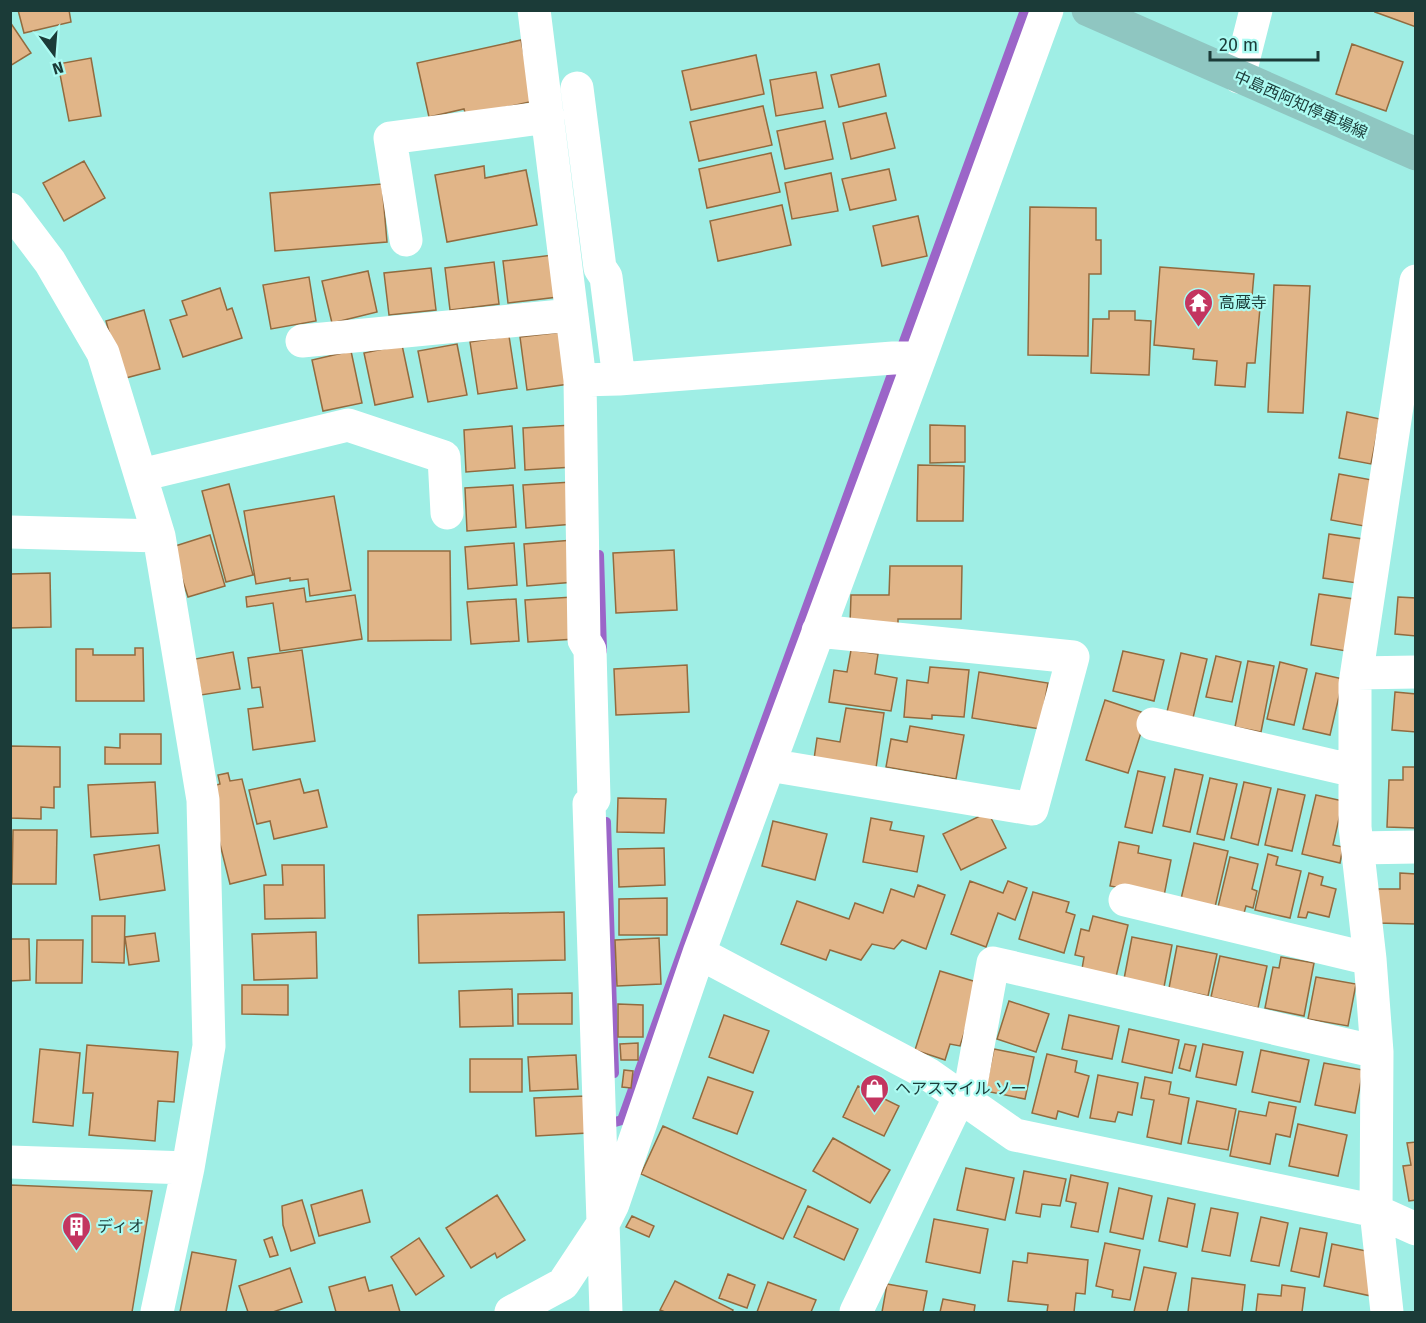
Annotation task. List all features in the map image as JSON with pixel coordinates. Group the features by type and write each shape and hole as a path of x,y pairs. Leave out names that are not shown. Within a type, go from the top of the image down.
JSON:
{"main road":[{"name":"中島西阿知停車場線","path":"1088,10 1416,154"}],"street":[{"path":"534,10 572,315 597,379"},
{"path":"511,1312 563,1284 604,1222 613,1204 699,953 818,631 907,358 1047,10"},
{"path":"1239,77 1256,10"},
{"path":"577,88 600,268 606,277 597,379 584,640 590,650 594,799 589,804 606,1312"},
{"path":"406,240 390,138 548,117"},
{"path":"10,209 50,262 103,353 159,536 203,800 208,1046 188,1168 157,1312"},
{"path":"1387,1312 1376,1211 1377,1052 1370,959 1355,827 1357,673 1416,281"},
{"path":"302,341 572,315"},
{"path":"597,379 907,358"},
{"path":"141,475 348,425 444,457 447,513"},
{"path":"10,532 159,536"},
{"path":"768,765 1032,809 1073,657 818,631"},
{"path":"1357,673 1416,672"},
{"path":"1153,724 1355,771"},
{"path":"1358,848 1416,847"},
{"path":"1125,900 1370,959"},
{"path":"699,953 928,1074 1015,1135 1376,1211 1416,1229"},
{"path":"856,1312 964,1099 993,963 1377,1052"},
{"path":"10,1162 188,1168"}],"building":[{"path":"18,10 69,10 71,22 24,33"},
{"path":"1376,10 1416,10 1416,27 1375,12"},
{"path":"10,22 31,53 10,66"},
{"path":"521,40 534,101 466,116 464,109 429,117 417,63"},
{"path":"1352,44 1403,62 1386,111 1336,94"},
{"path":"756,55 764,94 691,110 682,71"},
{"path":"91,58 101,116 69,121 58,64"},
{"path":"879,64 886,96 839,107 831,75"},
{"path":"816,72 823,108 776,116 770,80"},
{"path":"763,106 772,145 699,161 690,122"},
{"path":"886,113 895,148 851,159 843,123"},
{"path":"825,121 833,159 785,169 777,131"},
{"path":"771,153 780,192 707,208 699,169"},
{"path":"84,161 105,198 64,221 43,183"},
{"path":"484,166 485,178 526,170 537,225 447,242 435,175"},
{"path":"889,169 896,200 850,210 842,179"},
{"path":"831,173 838,211 792,219 785,183"},
{"path":"382,184 387,242 275,251 270,193"},
{"path":"782,205 791,245 718,261 710,221"},
{"path":"1030,207 1096,208 1096,240 1101,240 1101,274 1089,274 1088,356 1028,355"},
{"path":"918,216 927,256 882,266 873,226"},
{"path":"553,255 558,297 508,303 503,261"},
{"path":"494,262 499,304 450,310 445,268"},
{"path":"1160,267 1254,274 1251,308 1260,308 1255,363 1247,363 1245,387 1215,385 1217,361 1193,359 1194,349 1154,345"},
{"path":"431,268 436,310 389,315 384,273"},
{"path":"368,271 377,312 332,323 322,281"},
{"path":"309,277 316,321 271,329 263,285"},
{"path":"1274,285 1310,286 1303,413 1268,412"},
{"path":"220,288 227,310 232,308 242,338 183,357 170,320 187,315 182,301"},
{"path":"144,310 160,369 122,379 106,321"},
{"path":"1109,311 1135,311 1135,320 1151,321 1149,375 1091,373 1093,319 1109,319"},
{"path":"562,332 569,384 527,390 520,337"},
{"path":"509,336 517,388 478,394 470,342"},
{"path":"457,344 467,395 428,402 418,351"},
{"path":"402,345 413,397 375,405 364,353"},
{"path":"351,351 362,403 323,411 312,360"},
{"path":"1347,412 1380,419 1371,464 1339,458"},
{"path":"572,425 574,467 525,470 523,428"},
{"path":"930,425 965,426 965,462 930,463"},
{"path":"512,426 515,468 466,472 464,430"},
{"path":"918,465 964,466 963,521 917,521"},
{"path":"1339,474 1372,480 1364,526 1331,520"},
{"path":"572,482 574,524 526,528 523,485"},
{"path":"229,484 253,575 226,582 202,491"},
{"path":"513,485 516,527 467,531 465,488"},
{"path":"334,496 351,590 310,596 308,579 290,581 290,578 256,584 244,511"},
{"path":"1329,534 1363,539 1357,583 1323,578"},
{"path":"210,535 225,586 188,597 172,547"},
{"path":"573,540 575,582 527,586 524,544"},
{"path":"514,543 517,585 468,589 465,547"},
{"path":"674,550 677,610 616,613 613,553"},
{"path":"368,551 450,551 451,640 368,641"},
{"path":"890,566 962,566 961,619 898,619 898,624 850,624 851,595 889,595"},
{"path":"50,573 51,627 10,628 10,574"},
{"path":"304,588 306,602 355,595 362,639 280,651 273,603 247,607 246,597"},
{"path":"1319,594 1354,599 1346,651 1311,645"},
{"path":"573,597 576,639 528,642 525,600"},
{"path":"1398,597 1416,598 1416,636 1395,634"},
{"path":"516,599 519,641 471,644 467,602"},
{"path":"135,648 143,648 144,701 76,701 76,649 93,649 93,655 135,655"},
{"path":"302,650 315,741 253,750 248,709 263,707 260,687 252,688 248,658"},
{"path":"851,650 878,654 875,674 897,678 891,711 829,702 834,670 847,672"},
{"path":"1123,651 1164,660 1154,701 1113,691"},
{"path":"233,652 240,689 201,695 195,659"},
{"path":"1181,653 1207,659 1192,722 1166,716"},
{"path":"1216,656 1241,662 1232,702 1206,697"},
{"path":"1248,661 1274,666 1261,732 1235,727"},
{"path":"1280,662 1307,669 1294,725 1267,719"},
{"path":"687,665 689,712 616,715 614,669"},
{"path":"930,667 969,670 964,717 932,715 932,719 904,717 907,680 928,683"},
{"path":"979,672 1048,683 1040,729 972,718"},
{"path":"1316,673 1343,679 1330,735 1303,729"},
{"path":"1395,692 1416,694 1416,732 1392,730"},
{"path":"1105,700 1147,714 1128,773 1086,760"},
{"path":"846,708 884,713 876,768 814,759 817,738 840,742"},
{"path":"910,726 964,735 956,779 886,767 891,739 907,742"},
{"path":"120,734 161,734 161,764 105,764 105,747 120,748"},
{"path":"10,746 60,747 60,787 54,787 54,808 41,807 41,819 10,818"},
{"path":"1403,767 1416,767 1416,828 1387,827 1389,780 1403,780"},
{"path":"1175,769 1203,775 1190,832 1163,826"},
{"path":"1138,771 1165,777 1152,833 1125,827"},
{"path":"228,773 230,781 242,779 266,875 230,884 206,788 220,784 218,775"},
{"path":"1210,778 1237,784 1224,840 1197,834"},
{"path":"300,779 304,793 318,790 327,827 274,839 270,821 257,824 249,790"},
{"path":"155,782 158,833 91,837 88,785"},
{"path":"1244,782 1271,788 1258,845 1231,838"},
{"path":"1278,789 1305,795 1292,851 1265,845"},
{"path":"1316,795 1343,801 1333,845 1343,847 1340,863 1302,854"},
{"path":"618,798 666,799 664,833 617,832"},
{"path":"988,812 1006,848 961,870 943,834"},
{"path":"871,818 892,822 890,830 924,836 917,872 863,862"},
{"path":"773,821 827,834 815,880 762,866"},
{"path":"13,830 57,830 56,884 12,884"},
{"path":"1119,842 1139,846 1138,853 1171,860 1164,896 1110,886"},
{"path":"1194,843 1228,851 1215,907 1181,899"},
{"path":"159,845 165,890 100,900 94,855"},
{"path":"664,848 665,885 619,887 618,849"},
{"path":"1268,854 1278,857 1276,865 1301,871 1290,918 1255,910"},
{"path":"1230,857 1258,864 1252,889 1257,891 1253,908 1246,906 1244,913 1218,907"},
{"path":"282,865 324,865 325,918 265,919 264,885 283,885"},
{"path":"1309,873 1323,877 1321,885 1336,889 1329,917 1308,912 1306,918 1298,917"},
{"path":"1400,873 1416,874 1416,924 1377,923 1378,889 1400,889"},
{"path":"970,881 1003,893 1008,881 1027,888 1015,920 998,913 986,947 951,934"},
{"path":"918,885 945,895 926,949 902,940 894,949 872,944 861,960 830,950 826,960 781,944 797,901 849,919 855,903 883,913 891,889 914,897"},
{"path":"1033,892 1069,902 1066,912 1075,915 1064,953 1019,939"},
{"path":"667,898 667,935 619,935 619,899"},
{"path":"564,912 565,960 419,963 418,915"},
{"path":"92,916 125,916 124,963 92,962"},
{"path":"1093,916 1128,925 1116,977 1082,969 1084,957 1075,955 1081,929 1089,931"},
{"path":"316,932 317,978 254,980 252,934"},
{"path":"155,933 159,961 129,965 125,937"},
{"path":"1132,937 1172,945 1164,987 1124,979"},
{"path":"659,938 661,984 617,986 615,940"},
{"path":"10,939 29,939 30,980 10,981"},
{"path":"37,940 83,940 82,983 36,983"},
{"path":"1177,946 1217,954 1208,996 1169,988"},
{"path":"1220,956 1267,966 1258,1008 1211,997"},
{"path":"1281,957 1314,963 1304,1016 1265,1008 1273,967 1279,968"},
{"path":"940,971 980,983 960,1046 950,1044 945,1060 915,1050"},
{"path":"1316,977 1356,984 1348,1026 1308,1019"},
{"path":"242,985 288,985 288,1015 242,1014"},
{"path":"512,989 513,1026 460,1027 459,991"},
{"path":"572,993 572,1024 518,1024 518,994"},
{"path":"1009,1001 1049,1014 1036,1052 997,1039"},
{"path":"618,1004 643,1005 643,1037 618,1037"},
{"path":"724,1015 769,1031 753,1073 709,1057"},
{"path":"1069,1015 1119,1026 1112,1059 1062,1049"},
{"path":"1129,1029 1179,1040 1172,1073 1122,1062"},
{"path":"638,1043 638,1060 621,1060 620,1044"},
{"path":"1185,1044 1196,1046 1190,1071 1179,1068"},
{"path":"1203,1044 1243,1052 1236,1085 1196,1077"},
{"path":"87,1045 178,1052 174,1102 158,1101 155,1141 89,1135 93,1093 83,1093"},
{"path":"40,1049 80,1053 73,1126 33,1122"},
{"path":"994,1049 1034,1057 1025,1099 985,1091"},
{"path":"1261,1050 1309,1060 1300,1102 1252,1092"},
{"path":"1047,1054 1077,1061 1075,1072 1089,1076 1078,1117 1058,1111 1056,1119 1032,1113"},
{"path":"576,1055 578,1089 530,1091 528,1057"},
{"path":"470,1059 522,1059 522,1092 470,1092"},
{"path":"1324,1063 1363,1070 1355,1113 1315,1105"},
{"path":"624,1070 633,1071 631,1088 622,1087"},
{"path":"1098,1075 1138,1083 1132,1115 1118,1112 1115,1122 1090,1118"},
{"path":"708,1077 753,1092 737,1134 693,1118"},
{"path":"1145,1077 1171,1082 1169,1094 1189,1098 1181,1144 1147,1137 1154,1100 1141,1098"},
{"path":"858,1086 899,1106 884,1136 843,1117"},
{"path":"586,1096 588,1133 536,1136 534,1098"},
{"path":"1197,1101 1236,1109 1228,1150 1188,1143"},
{"path":"1269,1102 1296,1107 1290,1137 1276,1134 1270,1164 1230,1156 1239,1111 1266,1116"},
{"path":"1298,1124 1347,1135 1338,1176 1289,1166"},
{"path":"663,1126 806,1190 783,1239 641,1174"},
{"path":"833,1138 890,1170 870,1203 813,1171"},
{"path":"1416,1142 1416,1200 1409,1201 1403,1166 1411,1165 1407,1143"},
{"path":"966,1168 1014,1178 1005,1220 957,1210"},
{"path":"1024,1171 1066,1179 1060,1206 1042,1204 1040,1217 1016,1213"},
{"path":"1071,1175 1108,1183 1098,1232 1071,1227 1076,1203 1066,1201"},
{"name":"ディオ","path":"10,1185 152,1191 132,1312 10,1312"},
{"path":"1119,1188 1152,1196 1143,1239 1110,1232"},
{"path":"362,1190 370,1222 319,1236 311,1205"},
{"path":"497,1195 525,1240 497,1258 495,1253 471,1268 446,1228"},
{"path":"1168,1198 1195,1204 1187,1247 1159,1241"},
{"path":"302,1200 315,1243 291,1251 283,1225 282,1206"},
{"path":"808,1206 858,1229 844,1260 794,1237"},
{"path":"1211,1208 1238,1213 1230,1256 1202,1251"},
{"path":"632,1216 654,1226 649,1237 626,1227"},
{"path":"1261,1217 1288,1223 1279,1266 1251,1261"},
{"path":"934,1219 988,1229 980,1273 926,1262"},
{"path":"1300,1228 1327,1233 1319,1277 1291,1271"},
{"path":"272,1237 278,1255 270,1257 264,1240"},
{"path":"419,1238 444,1276 416,1295 391,1257"},
{"path":"1105,1243 1140,1250 1130,1300 1112,1297 1113,1290 1096,1286"},
{"path":"1332,1244 1381,1254 1371,1296 1324,1286"},
{"path":"192,1252 236,1260 226,1312 180,1312"},
{"path":"1028,1253 1088,1260 1085,1294 1076,1293 1074,1312 1047,1312 1048,1305 1008,1301 1013,1261 1027,1263"},
{"path":"1144,1267 1176,1273 1167,1312 1134,1312"},
{"path":"290,1268 302,1302 273,1312 248,1312 239,1286"},
{"path":"728,1274 755,1285 747,1308 719,1298"},
{"path":"365,1277 369,1291 392,1285 400,1312 336,1312 329,1287"},
{"path":"1192,1278 1245,1285 1242,1312 1188,1312"},
{"path":"675,1281 733,1310 732,1312 665,1312 660,1310"},
{"path":"768,1282 816,1300 811,1312 757,1312"},
{"path":"887,1284 927,1291 923,1312 882,1312"},
{"path":"1282,1285 1305,1288 1302,1312 1256,1312 1258,1294 1281,1296"},
{"path":"943,1299 975,1305 974,1312 940,1312"}],"waterway":[{"path":"615,1122 622,1120 1025,10"},
{"path":"599,555 602,651"},
{"path":"606,822 614,1073"}],"place":[{"name":"高蔵寺","path":"1198,328"},
{"name":"ヘアスマイル ソー","path":"874,1114"},
{"name":"ディオ","path":"76,1252"}]}
